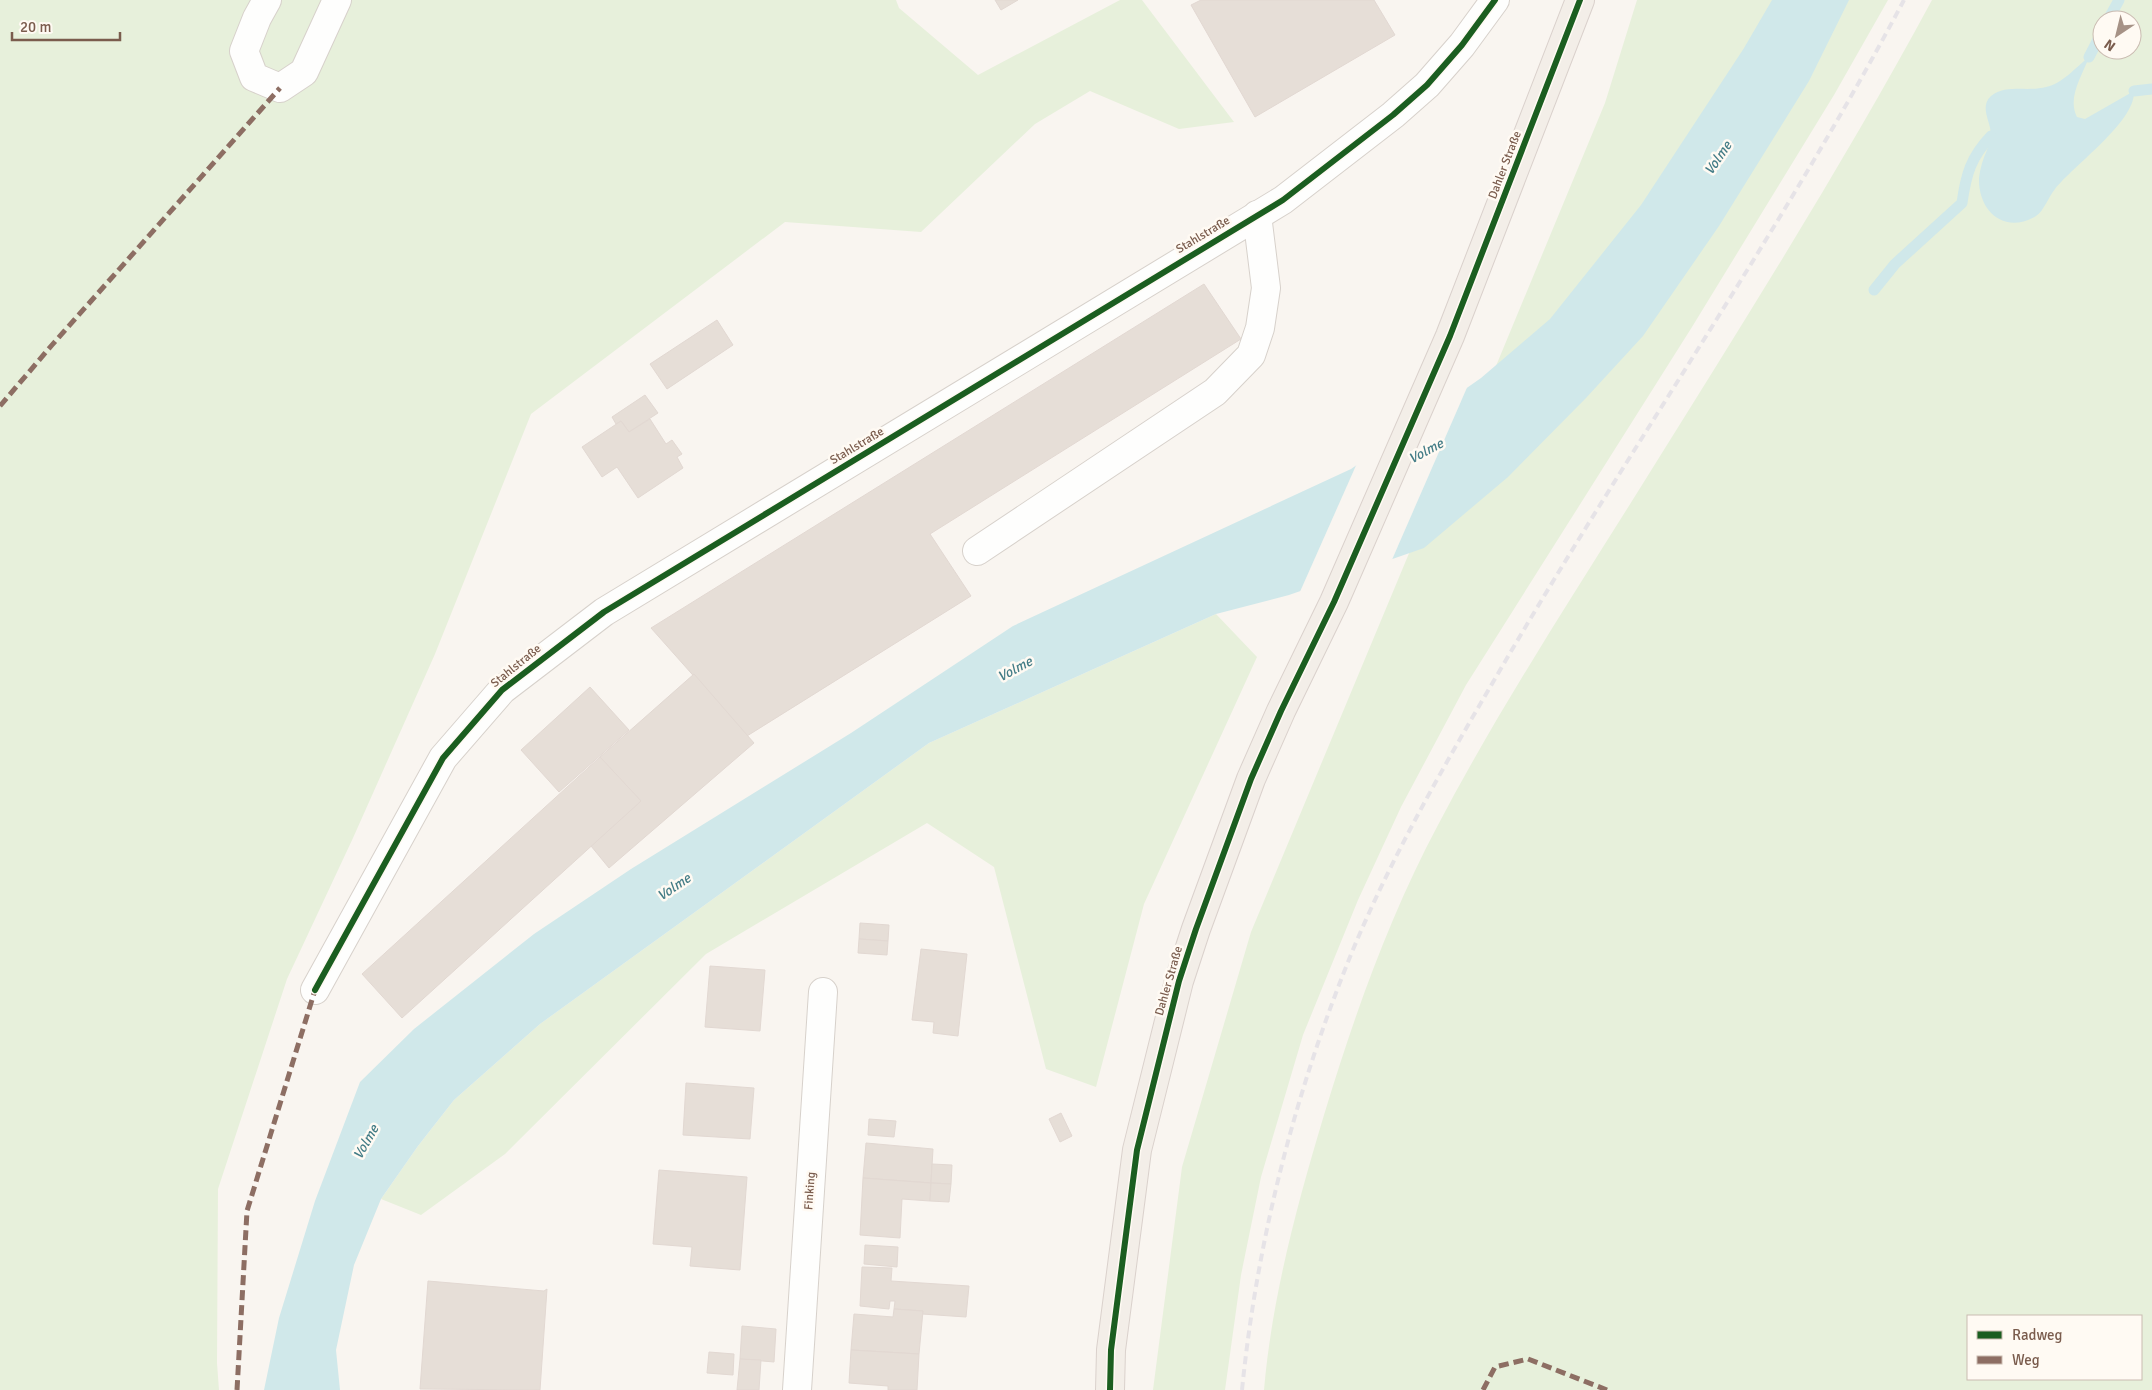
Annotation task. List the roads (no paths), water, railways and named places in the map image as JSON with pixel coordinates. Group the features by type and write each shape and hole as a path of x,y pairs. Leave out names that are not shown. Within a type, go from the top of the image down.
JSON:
{"main road":[{"name":"Dahler Straße","path":"1110,1390 1111,1350 1137,1150 1179,981 1213,878 1251,780 1281,711 1334,602 1450,336 1580,0"}],"street":[{"path":"267,0 257,18 244,51 254,77 280,88 304,72 337,0"},
{"name":"Stahlstraße","path":"315,990 443,758 502,690 604,612 1290,194 1393,115 1427,85 1462,45 1495,0"},
{"path":"977,551 1215,392 1250,356 1260,328 1266,288 1257,215"},
{"name":"Finking","path":"797,1390 823,992"}],"water":[{"name":"Volme","path":"1772,0 1849,0 1809,81 1719,226 1643,336 1586,398 1508,477 1424,548 1289,595 1216,614 929,743 540,1024 454,1100 418,1146 381,1199 354,1265 336,1350 340,1390 264,1390 279,1318 315,1201 360,1082 414,1029 534,934 631,869 851,733 1013,626 1351,469 1481,378 1550,319 1641,205 1744,48"},
{"path":"2089,57 2079,79 2075,95 2074,110 2077,117 2085,119 2134,91 2132,103 2125,116 2115,129 2055,189 2042,211 2036,216 2013,223 1995,217 1983,201 1979,178 1991,137 1991,130 1986,115 1988,100 1997,92 2003,90 2039,88 2052,85 2063,79"}],"waterway":[{"path":"2114,10 2119,0"},
{"path":"2089,57 2092,51"},
{"path":"2134,91 2152,89"},
{"path":"1874,290 1895,264 1962,203 1970,166 1991,136"}],"railway":[{"path":"1242,1390 1258,1278 1268,1222 1281,1167 1313,1058 1352,952 1369,913 1427,797 1513,648 1811,165 1859,83 1904,0"}]}
